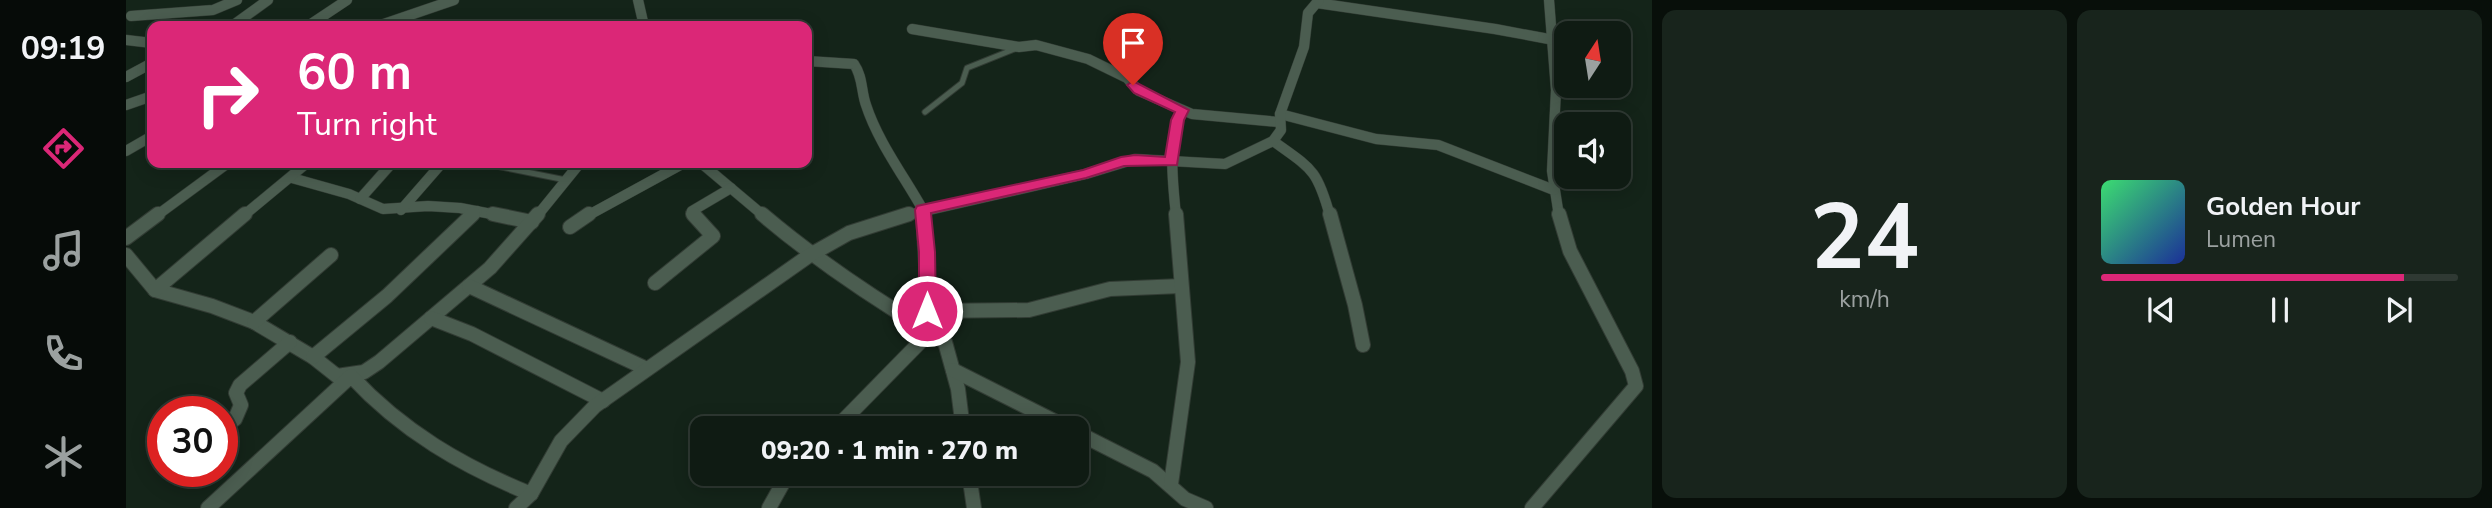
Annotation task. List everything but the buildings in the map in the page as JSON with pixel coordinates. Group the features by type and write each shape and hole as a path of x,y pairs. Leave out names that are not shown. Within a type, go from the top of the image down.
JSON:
{"street":[{"path":"131,16 213,10 237,0"},
{"path":"239,21 268,0"},
{"path":"315,21 347,0"},
{"path":"394,21 454,0"},
{"path":"638,0 643,21"},
{"path":"516,508 531,494 561,441 603,401 810,255 862,227 923,210 1086,174 1135,159 1225,164 1273,141 1281,130 1280,118 1304,47 1308,13 1318,1 1394,16 1479,24 1554,40 1549,0"},
{"path":"912,29 1019,47 1036,45 1088,59 1127,78 1139,91 1200,115 1280,118 1376,139 1438,145 1555,190"},
{"path":"126,40 147,42"},
{"path":"812,61 854,64 860,73 865,104 879,134 923,210 930,332"},
{"path":"126,77 147,66"},
{"path":"126,105 147,98"},
{"path":"1532,508 1636,386 1632,371 1570,251 1557,208 1552,172 1556,98"},
{"path":"1171,484 1188,362 1172,162 1177,120 1182,110"},
{"path":"126,151 147,139"},
{"path":"1273,141 1310,168 1321,183 1355,304 1363,345"},
{"path":"126,238 221,168"},
{"path":"155,290 302,168"},
{"path":"360,199 388,168"},
{"path":"401,210 438,168"},
{"path":"208,508 351,376 380,362 491,268 576,168"},
{"path":"570,227 675,168"},
{"path":"707,168 810,255 855,287 945,342 961,416"},
{"path":"292,178 383,209 401,210 428,206 477,211 532,222"},
{"path":"655,283 713,236 693,217 692,211 732,188"},
{"path":"313,356 387,296 477,211"},
{"path":"126,255 155,290 212,306 254,322 313,356 337,376 351,376"},
{"path":"254,322 331,255"},
{"path":"469,286 647,369"},
{"path":"927,311 1029,310 1110,289 1181,286"},
{"path":"431,318 472,334 603,401"},
{"path":"848,416 930,332"},
{"path":"237,396 240,385 290,342"},
{"path":"953,370 1044,416"},
{"path":"351,376 365,393 413,435 486,477 531,494"},
{"path":"1089,438 1137,462 1171,484 1185,499 1206,508"},
{"path":"769,508 781,486"},
{"path":"971,486 974,508"}],"lane":[{"path":"925,112 962,83 967,68 985,58 1007,54 1019,47"},
{"path":"506,168 566,180"}],"route":[{"path":"927,311 927,252 923,210 1086,174 1135,159 1172,162 1177,120 1182,110 1158,97 1139,91 1133,85"}]}
